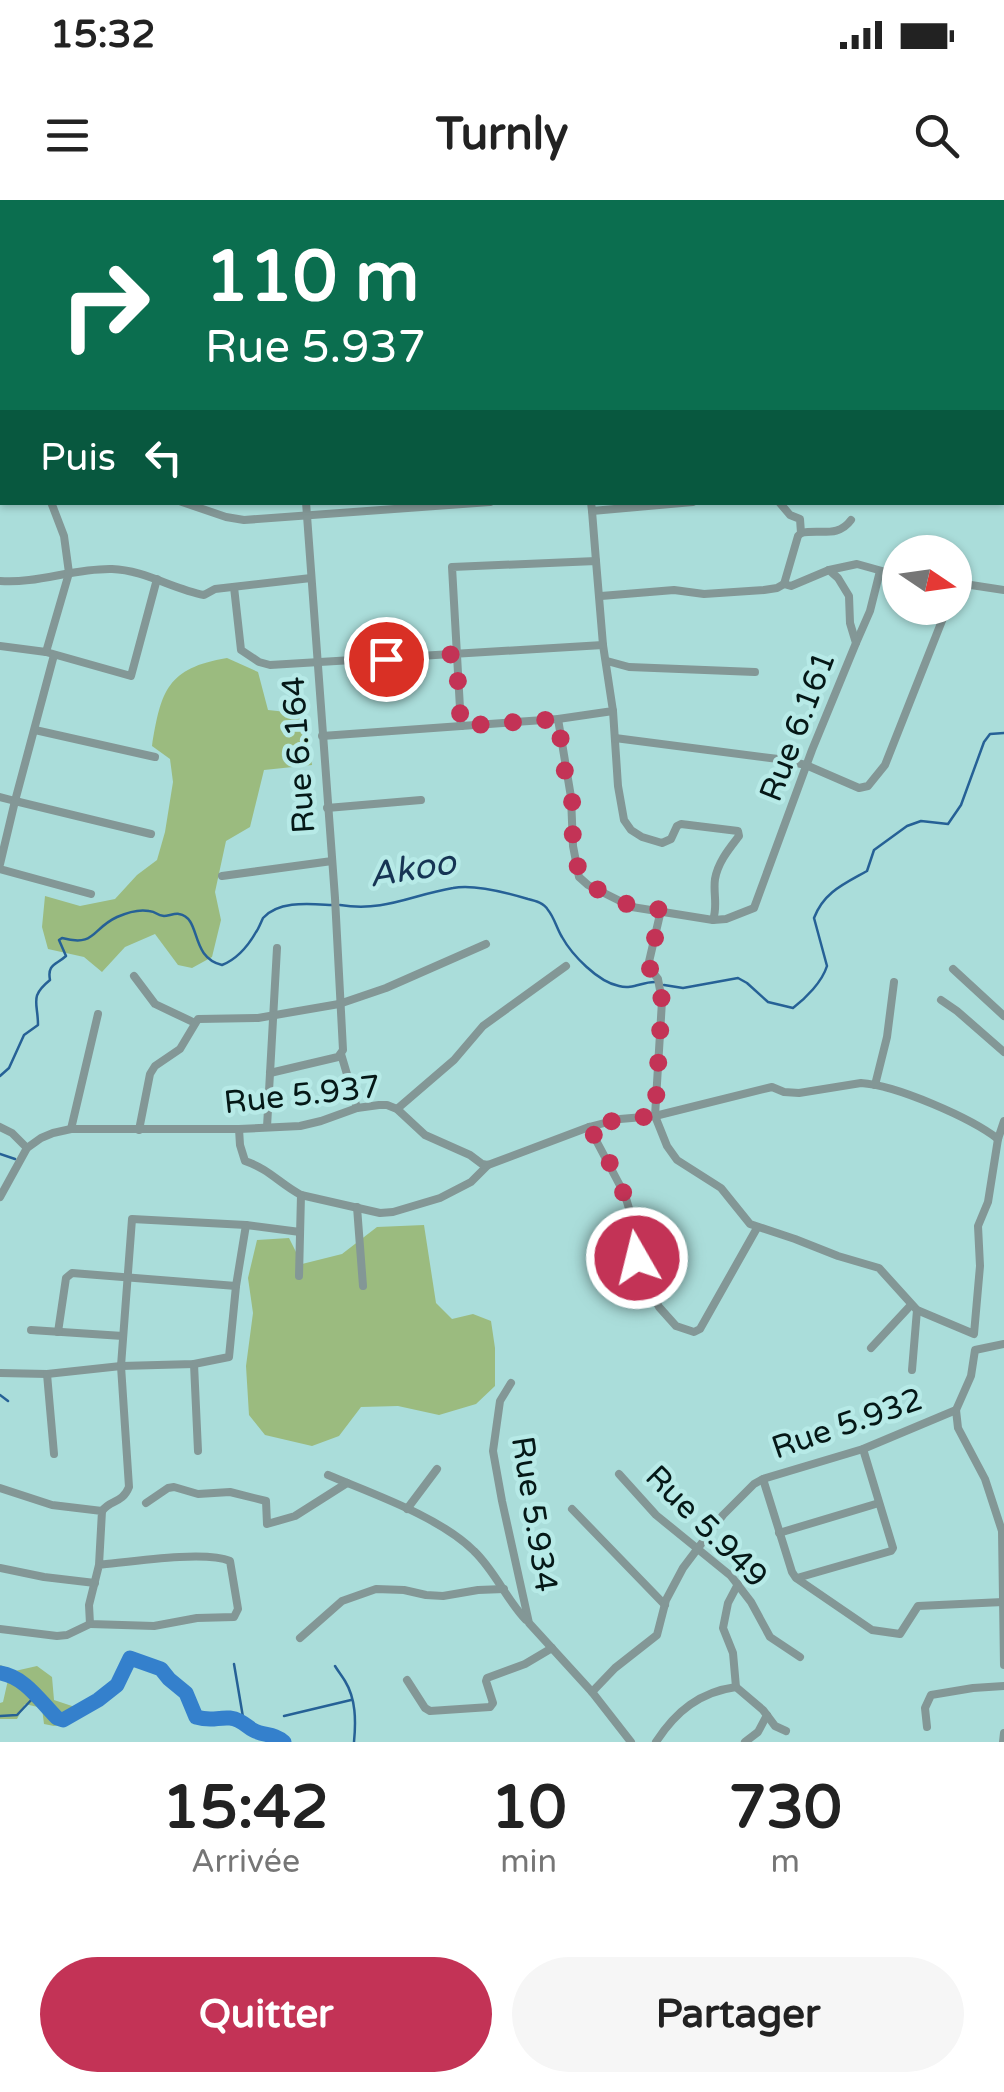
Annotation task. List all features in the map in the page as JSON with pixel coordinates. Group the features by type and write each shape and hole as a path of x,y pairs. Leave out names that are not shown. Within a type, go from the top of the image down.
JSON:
{"street":[{"path":"52,505 64,536 69,572 0,867 91,894"},
{"path":"191,505 234,519 444,505"},
{"name":"Rue 6.164","path":"306,505 335,898 341,1054 357,1108"},
{"path":"558,719 572,797 573,846 580,876 622,903 713,920 717,908 716,876 738,831 682,824 670,839 652,842 631,830 621,812 592,507 632,505"},
{"path":"782,505 800,519 802,533"},
{"path":"600,596 777,588 784,584 798,536 842,530 852,520"},
{"path":"461,726 452,567 596,561"},
{"path":"784,584 791,586 857,564 880,572 856,644"},
{"path":"0,581 110,569 157,579 202,595 215,589 310,578"},
{"name":"Rue 6.161","path":"713,920 726,920 758,904 806,765 856,644 849,596 830,570"},
{"path":"0,646 50,654 131,676 157,579"},
{"path":"972,585 1004,590"},
{"path":"234,587 243,652 270,665 603,645"},
{"path":"615,738 806,765 847,784 868,786 884,765 940,625"},
{"path":"607,661 630,667 755,672"},
{"path":"322,736 558,719 613,711"},
{"path":"35,730 155,757"},
{"path":"0,798 151,834"},
{"path":"327,808 421,800"},
{"path":"222,876 332,860"},
{"path":"662,910 648,966 658,979 662,1001 655,1116 677,1160 721,1188 756,1228 879,1268 914,1308 974,1334 980,1276 978,1226 988,1202 1004,1121"},
{"path":"139,1130 150,1074 180,1048 195,1022 204,1017 273,1016 338,1004 386,988 486,944"},
{"path":"267,1127 277,948"},
{"path":"397,1109 454,1060 483,1026 566,966"},
{"path":"954,969 1004,1016"},
{"path":"134,976 156,1004 195,1022"},
{"path":"875,1085 888,1037 894,982"},
{"path":"940,1000 1004,1052"},
{"path":"72,1129 98,1014"},
{"path":"270,1073 341,1054"},
{"path":"238,1129 245,1160 269,1171 302,1195 387,1213 440,1198 471,1182 488,1165 589,1127 655,1116 772,1087 799,1094 862,1083 875,1085 914,1096 985,1129 998,1140"},
{"name":"Rue 5.937","path":"27,1148 41,1138 72,1129 238,1129 312,1124 357,1108 387,1105 397,1109 425,1135 488,1165"},
{"path":"0,1127 12,1132 27,1148 0,1197"},
{"path":"589,1127 625,1195 636,1232 638,1265 659,1307 676,1326 694,1332 700,1329 756,1228"},
{"path":"299,1276 302,1195"},
{"path":"357,1207 363,1286"},
{"path":"90,1624 89,1604 99,1565 102,1510 121,1500 129,1487 121,1366 132,1219 300,1232"},
{"path":"0,1373 48,1374 194,1364 229,1357 246,1225"},
{"path":"58,1332 68,1275 236,1286"},
{"path":"871,1348 914,1308"},
{"path":"912,1370 914,1308"},
{"path":"31,1330 123,1336"},
{"name":"Rue 5.932","path":"592,1692 657,1635 672,1587 744,1492 763,1479 863,1449 956,1410 971,1376 975,1350 1004,1344"},
{"path":"194,1364 198,1452"},
{"path":"48,1374 54,1454"},
{"name":"Rue 5.934","path":"511,1383 500,1400 493,1451 529,1623 592,1692"},
{"path":"956,1410 958,1428 984,1479 1003,1531 1004,1665"},
{"path":"796,1578 891,1551 893,1546 863,1449"},
{"path":"407,1509 437,1469"},
{"name":"Rue 5.949","path":"618,1474 656,1515 731,1576 761,1617 770,1637 800,1657"},
{"path":"328,1475 407,1509 464,1541 493,1572 529,1623"},
{"path":"763,1479 796,1578 872,1630 896,1635 903,1631 918,1606 1003,1602"},
{"path":"146,1503 168,1488 198,1494 230,1492 266,1500 268,1524 295,1516 348,1483"},
{"path":"0,1488 52,1505 102,1510"},
{"path":"778,1533 880,1502"},
{"path":"572,1509 665,1605"},
{"path":"0,1630 67,1636 90,1624 154,1626 197,1618 234,1618 238,1608 230,1561 223,1558 99,1565"},
{"path":"0,1568 95,1583"},
{"path":"738,1584 722,1628 734,1658 736,1687 775,1726 786,1731"},
{"path":"300,1638 342,1601 376,1589 426,1596 504,1590"},
{"path":"407,1680 430,1711 490,1707 493,1703 487,1678 525,1664 552,1648"},
{"path":"927,1727 925,1708 931,1695 1004,1686"},
{"path":"656,1742 668,1724 695,1700 716,1690 736,1687"},
{"path":"592,1692 630,1742"},
{"path":"745,1742 758,1732 767,1716"},
{"path":"1003,1742 1004,1733"}],"green space":[{"path":"227,658 258,672 268,710 305,714 312,765 264,770 250,827 226,841 215,892 221,920 212,957 192,968 178,965 155,934 125,947 102,972 84,957 48,949 42,927 45,896 80,906 115,899 157,860 173,782 170,759 152,746 159,710 170,685 179,676 207,662"},
{"path":"424,1225 436,1303 452,1319 473,1314 491,1321 495,1386 476,1404 439,1415 398,1406 361,1407 339,1436 312,1446 265,1435 249,1415 246,1366 253,1313 248,1278 257,1240 289,1238 302,1264 342,1254 377,1227"},
{"path":"0,1665 15,1671 37,1666 52,1677 54,1700 75,1707 72,1723 44,1724 42,1708 25,1704 17,1719 0,1719 0,1703 8,1680 0,1676"}],"waterway":[{"name":"Akoo","path":"664,985 683,988 738,978 768,1002 793,1008 813,989 827,966 814,918 823,902 867,871 874,850 907,826 921,821 948,824 961,805 984,742 990,734 1004,733"},
{"name":"Akoo","path":"340,905 384,905 461,887 511,894 544,906 572,952 603,979 624,987 656,982"},
{"name":"Akoo","path":"0,1076 9,1068 24,1035 38,1025 37,996 50,980 51,968 66,956 59,940 62,938 87,938 109,922 133,912 179,914 191,923 205,954 222,965 242,952 270,912 296,904 332,905"},
{"path":"0,1154 15,1159"},
{"path":"0,1395 8,1401"},
{"name":"Akoo","path":"0,1673 25,1685 63,1720 117,1685 130,1658 161,1669 186,1693 196,1717 234,1719 284,1742"},
{"path":"234,1664 244,1723"},
{"path":"335,1666 353,1703 354,1742"},
{"path":"0,1716 17,1715 35,1696"},
{"path":"284,1716 351,1700"}],"route":[{"path":"386,659 456,654 461,726 558,719 572,797 573,846 580,876 622,903 662,910 648,966 658,979 662,1001 655,1116 589,1127 625,1195 636,1232 637,1258"}]}
